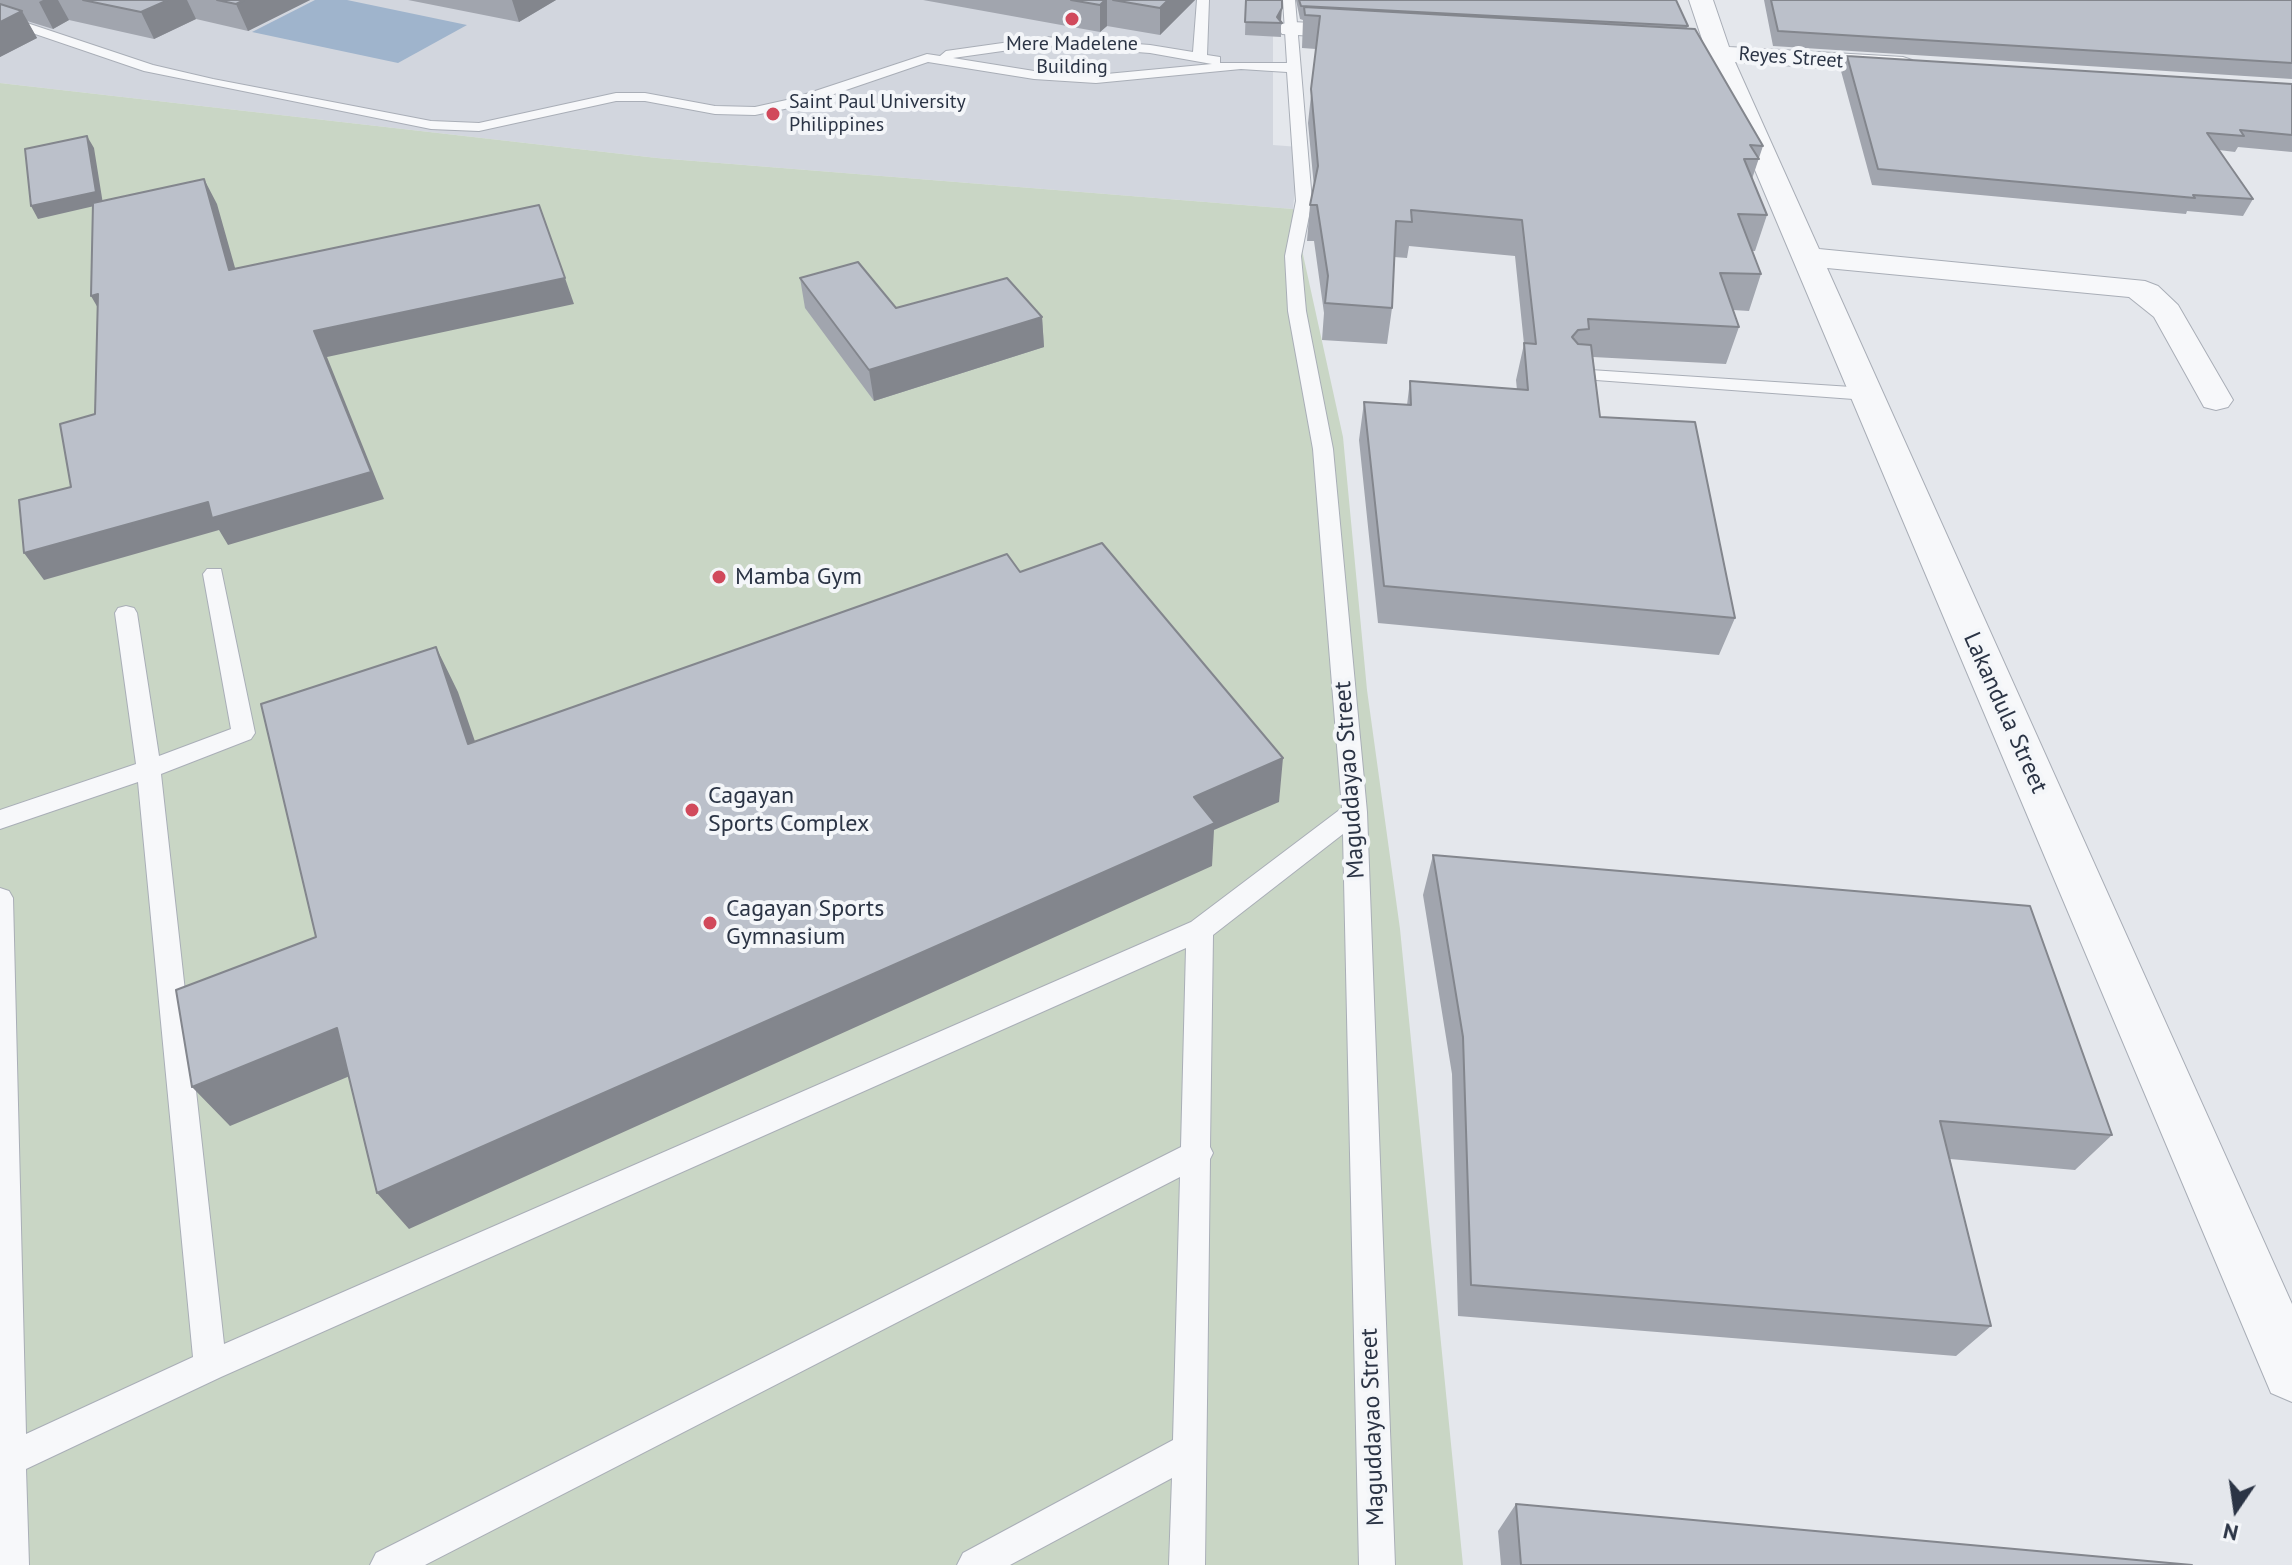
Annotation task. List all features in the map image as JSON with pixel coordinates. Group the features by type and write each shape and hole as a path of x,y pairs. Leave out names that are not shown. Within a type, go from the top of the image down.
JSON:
{"street":[{"name":"Lakandula Street","path":"1701,0 1719,54 2292,1372"},
{"path":"1291,29 1381,33"},
{"name":"Reyes Street","path":"1672,50 1926,66"},
{"path":"1807,257 2134,288 2147,293 2167,312 2216,400"}],"lane":[{"path":"1200,56 1203,0"},
{"name":"Maguddayao Street","path":"1289,0 1304,201 1293,256 1297,311 1323,449 1355,812 1377,1565"},
{"path":"0,18 149,68 213,83 431,125 479,127 616,97 645,97 715,110 755,111 794,103 927,58 1045,41 1200,56 1241,65"},
{"path":"927,58 1034,75 1096,79 1241,65 1294,68"},
{"path":"1575,374 1867,394"},
{"path":"214,574 243,733"},
{"path":"126,613 149,769 210,1366"},
{"path":"0,820 268,724"},
{"path":"8,1460 210,1366 1200,930 1355,812"},
{"path":"0,898 11,1565"},
{"path":"1187,1565 1198,1153 1200,930"},
{"path":"388,1565 1198,1153"},
{"path":"975,1565 1189,1450"}],"shaded area":[{"name":"Saint Paul University Philippines","path":"0,0 1273,0 1273,145 1299,147 1293,209 657,158 0,83"}],"green space":[{"name":"Cagayan Sports Complex","path":"0,83 657,158 1293,209 1343,437 1367,690 1400,929 1463,1565 0,1565"}],"water":[{"path":"315,0 347,0 467,25 398,63 252,32"}],"building":[{"path":"83,0 168,0 141,12"},
{"path":"217,0 244,0 236,4"},
{"path":"1071,0 1105,0 1100,5"},
{"path":"1113,0 1168,0 1160,8"},
{"path":"1246,0 1282,0 1277,17 1282,23 1245,22"},
{"path":"1299,0 1676,0 1688,26 1301,6"},
{"path":"1771,0 2292,0 2292,63 1778,31"},
{"path":"0,4 22,11 0,22"},
{"path":"1304,7 1695,29 1763,146 1750,145 1759,159 1744,159 1767,215 1738,214 1761,274 1720,273 1739,327 1588,319 1589,329 1578,330 1572,337 1578,344 1591,345 1600,417 1695,422 1735,618 1384,586 1364,402 1411,405 1410,381 1528,390 1524,343 1536,344 1522,220 1411,210 1412,222 1396,221 1392,308 1325,303 1328,276 1317,205 1310,205 1318,166 1311,89 1320,16 1305,15"},
{"path":"1847,56 2292,84 2292,135 2240,130 2244,136 2207,133 2253,199 2193,195 2195,198 1878,169"},
{"path":"87,136 96,192 31,206 25,149"},
{"path":"204,179 229,270 539,205 565,278 314,331 371,472 212,518 208,502 24,553 19,500 71,487 60,424 95,414 98,294 91,296 93,203"},
{"path":"858,262 896,308 1007,278 1042,317 869,370 800,278"},
{"name":"Cagayan Sports Gymnasium","path":"1102,543 1283,758 1194,797 1215,823 377,1193 337,1028 192,1087 176,990 316,937 261,704 436,647 468,744 1007,554 1020,572"},
{"path":"1433,855 2030,906 2112,1135 1940,1121 1991,1326 1471,1285 1463,1037"},
{"path":"1516,1504 2192,1565 1521,1565"}],"place":[{"name":"Mere Madelene Building","path":"1072,19"},
{"name":"Saint Paul University Philippines","path":"773,114"},
{"name":"Mamba Gym","path":"719,577"},
{"name":"Cagayan Sports Complex","path":"692,810"},
{"name":"Cagayan Sports Gymnasium","path":"710,923"}]}
